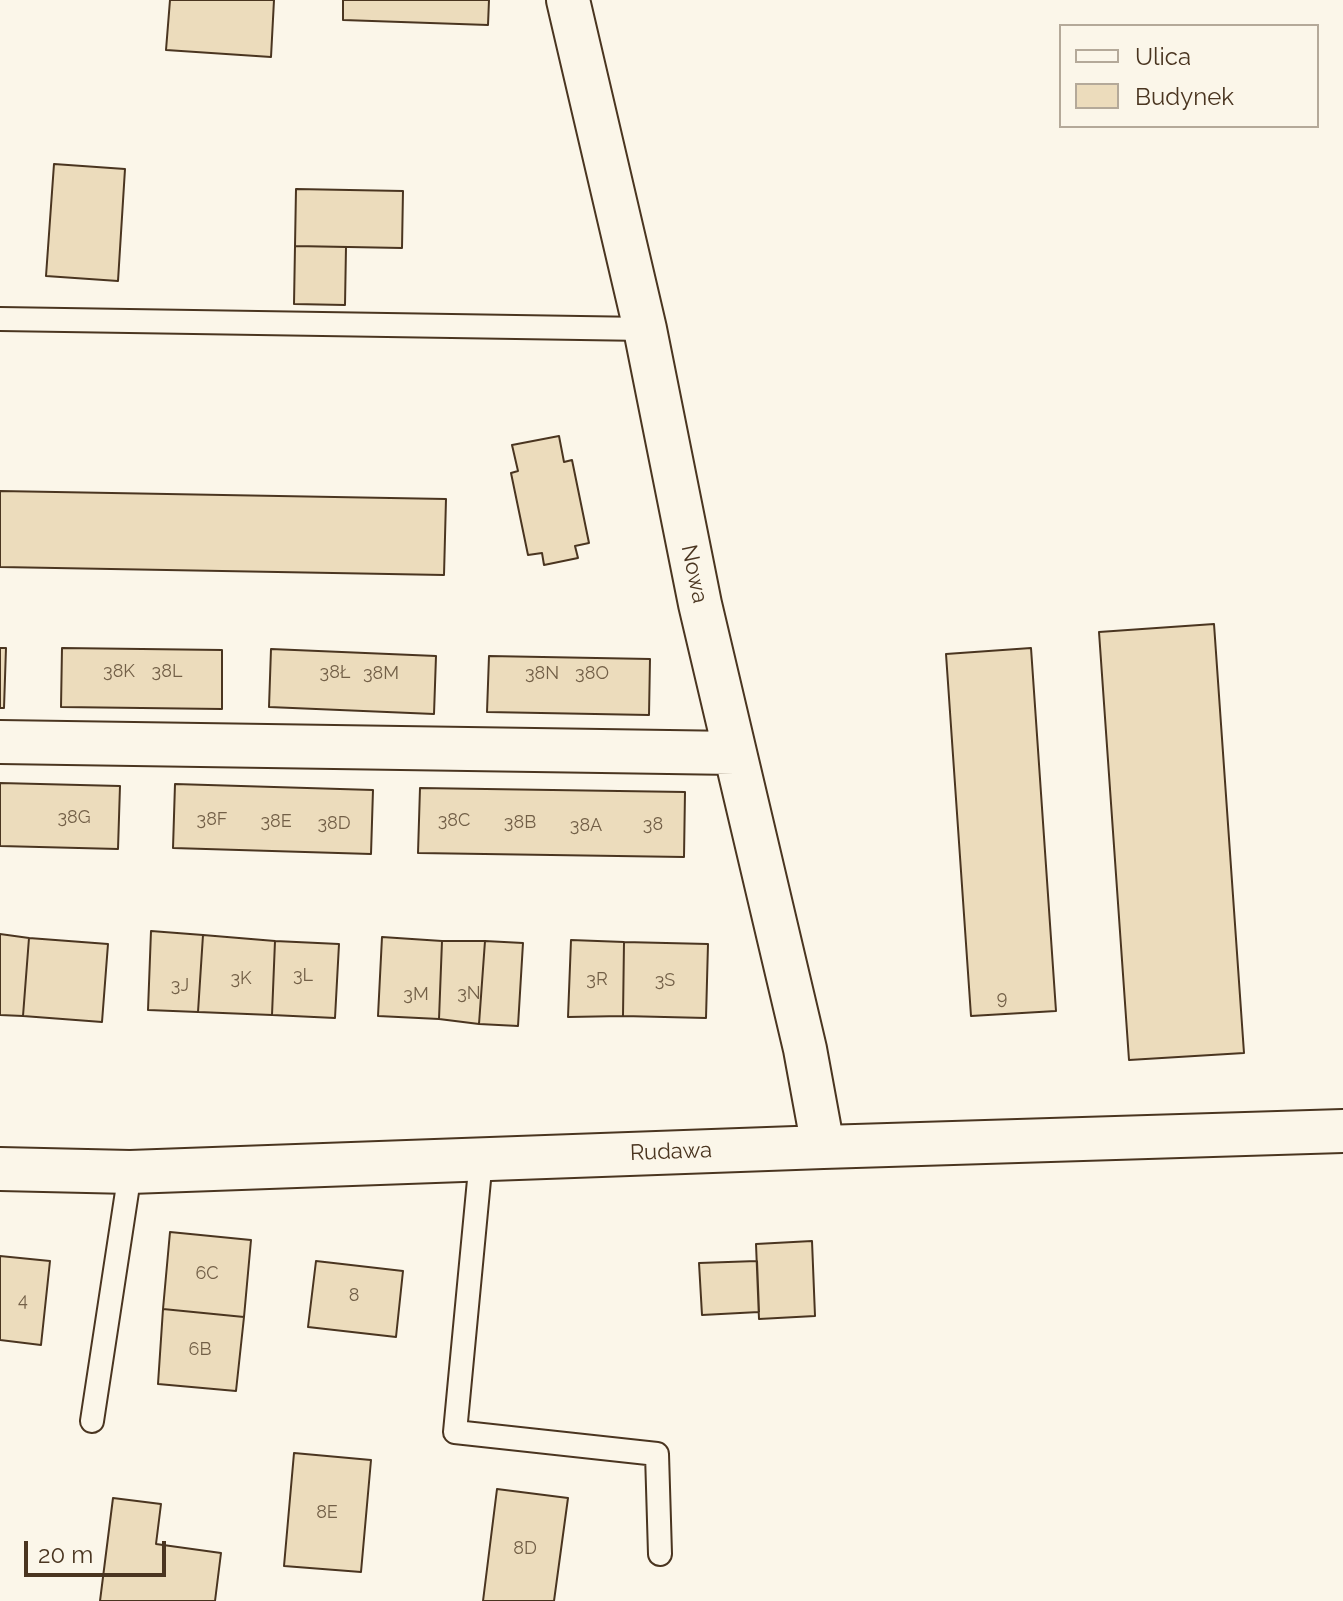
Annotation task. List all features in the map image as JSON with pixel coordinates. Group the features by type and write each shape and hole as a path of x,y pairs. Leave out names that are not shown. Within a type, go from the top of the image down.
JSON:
{"street":[{"name":"Nowa","path":"568,0 645,329 700,604 805,1049 823,1147"},
{"path":"0,742 735,753"},
{"name":"Rudawa","path":"0,1169 130,1172 1343,1131"}],"lane":[{"path":"0,319 645,329"},
{"path":"481,1159 455,1432 657,1454 660,1554"},
{"path":"92,1421 130,1172"}],"building":[{"path":"170,0 274,0 271,57 166,50"},
{"path":"343,0 489,0 488,25 343,20"},
{"path":"54,164 125,169 118,281 46,276"},
{"path":"296,189 403,191 402,248 295,246"},
{"path":"295,246 346,247 345,305 294,304"},
{"path":"559,436 564,462 572,460 589,543 575,546 578,558 544,565 542,553 528,555 511,473 518,471 512,445"},
{"path":"0,491 446,499 444,575 0,567"},
{"path":"1214,624 1244,1053 1129,1060 1099,632"},
{"path":"0,648 6,648 4,708 0,708"},
{"path":"62,648 222,650 222,709 61,707"},
{"path":"1031,648 1056,1011 971,1016 946,654"},
{"path":"271,649 436,656 434,714 269,707"},
{"path":"489,656 650,659 649,715 487,712"},
{"path":"0,783 120,786 118,849 0,846"},
{"path":"175,784 373,790 371,854 173,848"},
{"path":"420,788 685,792 684,857 418,853"},
{"path":"151,931 203,935 198,1012 148,1010"},
{"path":"0,934 29,938 23,1016 0,1015"},
{"path":"203,935 275,941 272,1015 198,1012"},
{"path":"382,937 442,941 439,1019 378,1016"},
{"path":"29,938 108,944 102,1022 23,1016"},
{"path":"571,940 624,942 623,1016 568,1017"},
{"path":"275,941 339,944 335,1018 272,1015"},
{"path":"442,941 485,941 479,1024 439,1019"},
{"path":"485,941 523,943 518,1026 479,1024"},
{"path":"624,942 708,944 706,1018 623,1016"},
{"path":"170,1232 251,1240 244,1317 163,1309"},
{"path":"812,1241 815,1316 759,1319 756,1244"},
{"path":"0,1256 50,1261 41,1345 0,1340"},
{"path":"316,1261 403,1271 396,1337 308,1327"},
{"path":"757,1261 759,1312 702,1315 699,1263"},
{"path":"163,1309 244,1317 236,1391 158,1384"},
{"path":"294,1453 371,1460 361,1572 284,1566"},
{"path":"497,1489 568,1498 554,1601 483,1601"},
{"path":"113,1498 161,1504 156,1544 221,1553 215,1601 100,1601"}]}
